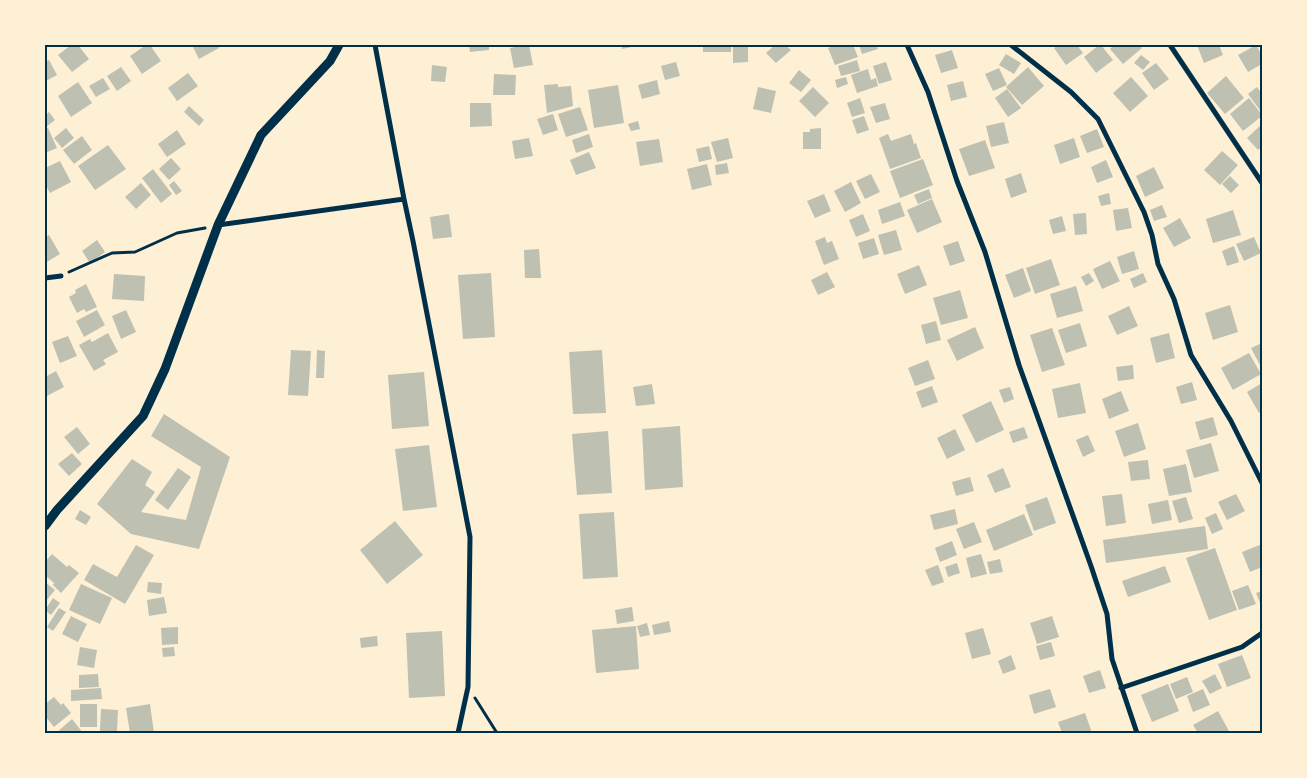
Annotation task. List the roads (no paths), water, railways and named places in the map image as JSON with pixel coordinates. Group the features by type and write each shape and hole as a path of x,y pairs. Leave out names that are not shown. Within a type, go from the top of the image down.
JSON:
{"street":[{"path":"45,526 57,510 143,416 165,369 218,225 261,135 330,61 339,45"},
{"path":"375,45 470,537 468,687 458,733"},
{"path":"907,45 928,92 957,181 985,252 1019,365 1107,614 1112,659 1137,733"},
{"path":"1011,45 1071,92 1098,119 1144,212 1152,235 1158,264 1174,299 1191,356 1231,421 1262,483"},
{"path":"1170,45 1262,183"},
{"path":"218,225 404,199"},
{"path":"45,278 61,276"},
{"path":"1121,688 1242,647 1262,634"}]}
